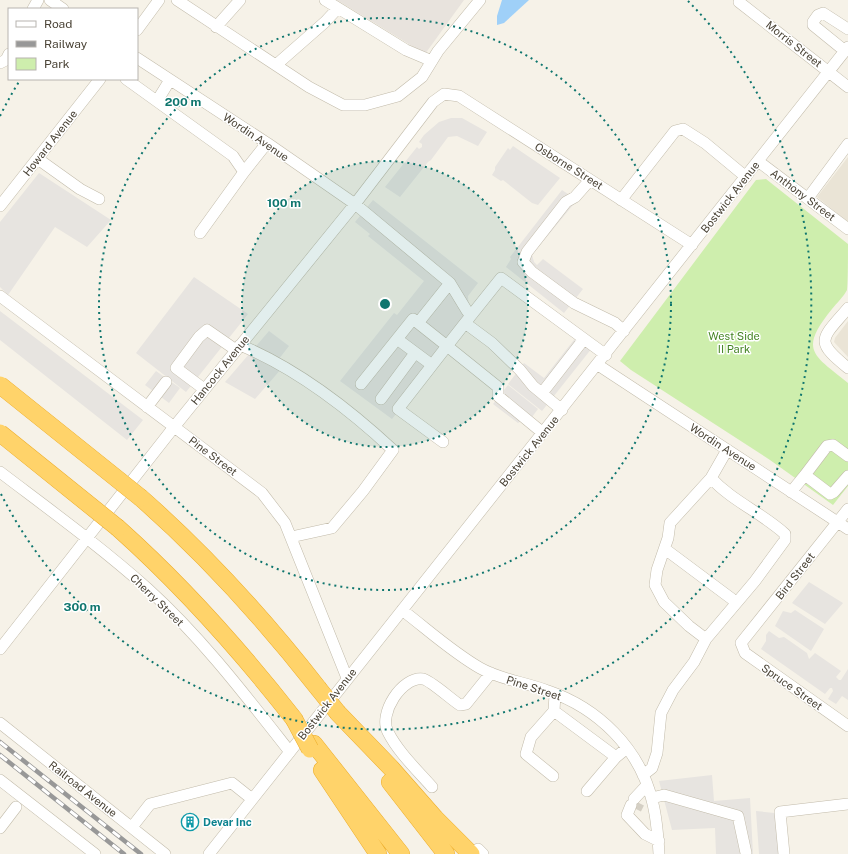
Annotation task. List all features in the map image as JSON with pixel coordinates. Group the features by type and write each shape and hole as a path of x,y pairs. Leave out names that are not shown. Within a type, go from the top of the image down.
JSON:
{"highway":[{"path":"0,381 17,399"},
{"path":"0,385 141,498 190,543 234,588 275,634 338,713 446,854"},
{"path":"0,434 118,528 160,566 208,615 294,719 312,746 401,854"},
{"path":"338,713 477,852"},
{"path":"312,746 324,774 378,854"}],"street":[{"path":"50,0 62,8"},
{"path":"138,29 159,0"},
{"path":"177,0 309,87 343,105 365,105 398,96 422,77 432,61 480,0"},
{"path":"216,27 240,0"},
{"path":"325,0 406,50 432,61"},
{"name":"Morris Street","path":"739,2 848,87"},
{"path":"276,66 325,22 338,8"},
{"path":"846,49 813,25 813,22 818,14 823,13 848,28"},
{"name":"Bostwick Avenue","path":"209,854 347,678 606,355 846,49"},
{"path":"0,62 6,60 8,56"},
{"name":"Wordin Avenue","path":"138,59 267,143 355,204 450,283 467,310 468,318 542,393 562,410"},
{"name":"Howard Avenue","path":"0,206 99,80"},
{"path":"127,80 233,156 244,172"},
{"path":"157,101 170,80"},
{"name":"Osborne Street","path":"444,94 459,96 692,245"},
{"name":"Hancock Avenue","path":"0,649 204,389 355,204 433,102 444,94"},
{"path":"621,200 649,162 674,131 678,129 683,129 704,143 746,177"},
{"path":"200,233 267,143"},
{"path":"808,198 848,144"},
{"path":"38,159 80,189 99,199"},
{"name":"Anthony Street","path":"758,161 848,229"},
{"path":"590,180 575,197 566,202 527,252 523,262 532,272 574,304 615,323 624,331"},
{"path":"443,442 398,409 468,318 501,278 606,355"},
{"path":"418,323 450,283"},
{"name":"Pine Street","path":"0,296 262,493 285,523 347,678"},
{"path":"848,308 826,335 824,344 829,353 848,368"},
{"path":"361,384 414,319 498,387 498,396 543,433"},
{"path":"204,389 176,368 199,337 207,330 238,347 278,362 364,423 393,450 363,491 332,528 291,537"},
{"path":"397,339 432,365"},
{"path":"542,393 584,339"},
{"path":"381,399 415,353"},
{"name":"Wordin Avenue","path":"598,365 848,529"},
{"path":"147,407 166,382"},
{"path":"791,492 827,446 832,445 848,456"},
{"path":"706,639 689,626 664,602 655,584 657,570 665,549 670,523 711,478 727,450"},
{"name":"Cherry Street","path":"0,472 87,538 149,590 189,631 229,676 290,752"},
{"path":"805,475 830,494 834,492 848,476"},
{"path":"658,841 645,834 627,816 636,802 645,780 652,768 657,753 661,713 672,690 694,662 706,639 755,581 785,540 785,534 719,487 711,478"},
{"name":"Bird Street","path":"741,643 848,509"},
{"path":"665,549 736,602"},
{"name":"Pine Street","path":"402,610 462,656 491,673 510,681 555,694 575,702 601,720 628,748 645,780 652,798 660,854"},
{"name":"Spruce Street","path":"741,643 746,654 848,726"},
{"path":"432,787 387,731 386,718 388,708 401,690 418,679 426,680 460,705 466,704 491,673"},
{"path":"553,776 526,754 531,737 554,711 555,694"},
{"path":"554,711 616,757"},
{"name":"Railroad Avenue","path":"0,724 165,854"},
{"path":"587,791 616,757 628,748"},
{"path":"0,780 95,854"},
{"path":"132,828 150,804 232,783 252,799"},
{"path":"652,798 664,794 738,816 746,853"},
{"path":"784,854 780,812 848,804"},
{"path":"0,828 16,807"}],"shaded area":[{"path":"337,0 464,0 425,54"},
{"path":"451,118 462,118 487,132 478,146 457,136 448,137 400,197 385,187 417,147 419,149 422,147 422,144 419,142 424,135 439,122"},
{"path":"513,146 560,178 538,205 532,203 503,180 501,181 492,175 495,167 508,148 510,150"},
{"path":"848,157 848,222 817,197"},
{"path":"39,173 111,220 87,247 55,227 8,295 0,287 0,222"},
{"path":"562,190 577,200 532,255 534,262 537,265 543,259 583,289 564,313 506,267 511,259 510,257"},
{"path":"373,200 478,283 468,296 469,311 439,361 392,419 340,381 394,313 397,315 424,281 368,236 370,234 355,222"},
{"path":"194,277 248,314 186,392 136,353"},
{"path":"0,311 143,420 127,440 0,340"},
{"path":"848,321 848,357 834,342 835,338"},
{"path":"269,331 289,346 275,364 282,368 255,399 225,382"},
{"path":"581,331 596,343 542,411 508,384 524,363 544,378"},
{"path":"156,371 180,388 169,403 145,385"},
{"path":"508,385 538,409 532,417 536,420 529,428 521,421 518,423 493,404"},
{"path":"809,582 843,603 825,624 792,603"},
{"path":"795,610 824,629 811,651 775,626 783,611 791,613"},
{"path":"769,631 779,638 784,637 807,653 809,659 815,653 841,671 836,677 839,680 841,680 848,669 848,700 842,696 836,704 828,699 833,691 832,688 830,688 825,694 761,649 766,641 766,635"},
{"path":"712,775 714,801 750,798 753,854 716,854 715,828 672,830 659,781"},
{"path":"756,811 784,814 786,854 759,854"}],"green space":[{"name":"West Side II Park","path":"766,179 848,244 847,290 822,323 813,343 814,350 818,358 848,383 848,486 833,505 770,460 631,370 620,361 756,180"}],"water":[{"path":"502,0 529,0 504,23 497,25 497,16"}],"tunnel":[{"path":"636,809 639,803"}],"railway":[{"path":"0,742 141,854"},
{"path":"0,755 124,854"}],"place":[{"name":"Devar Inc","path":"190,822"}]}
